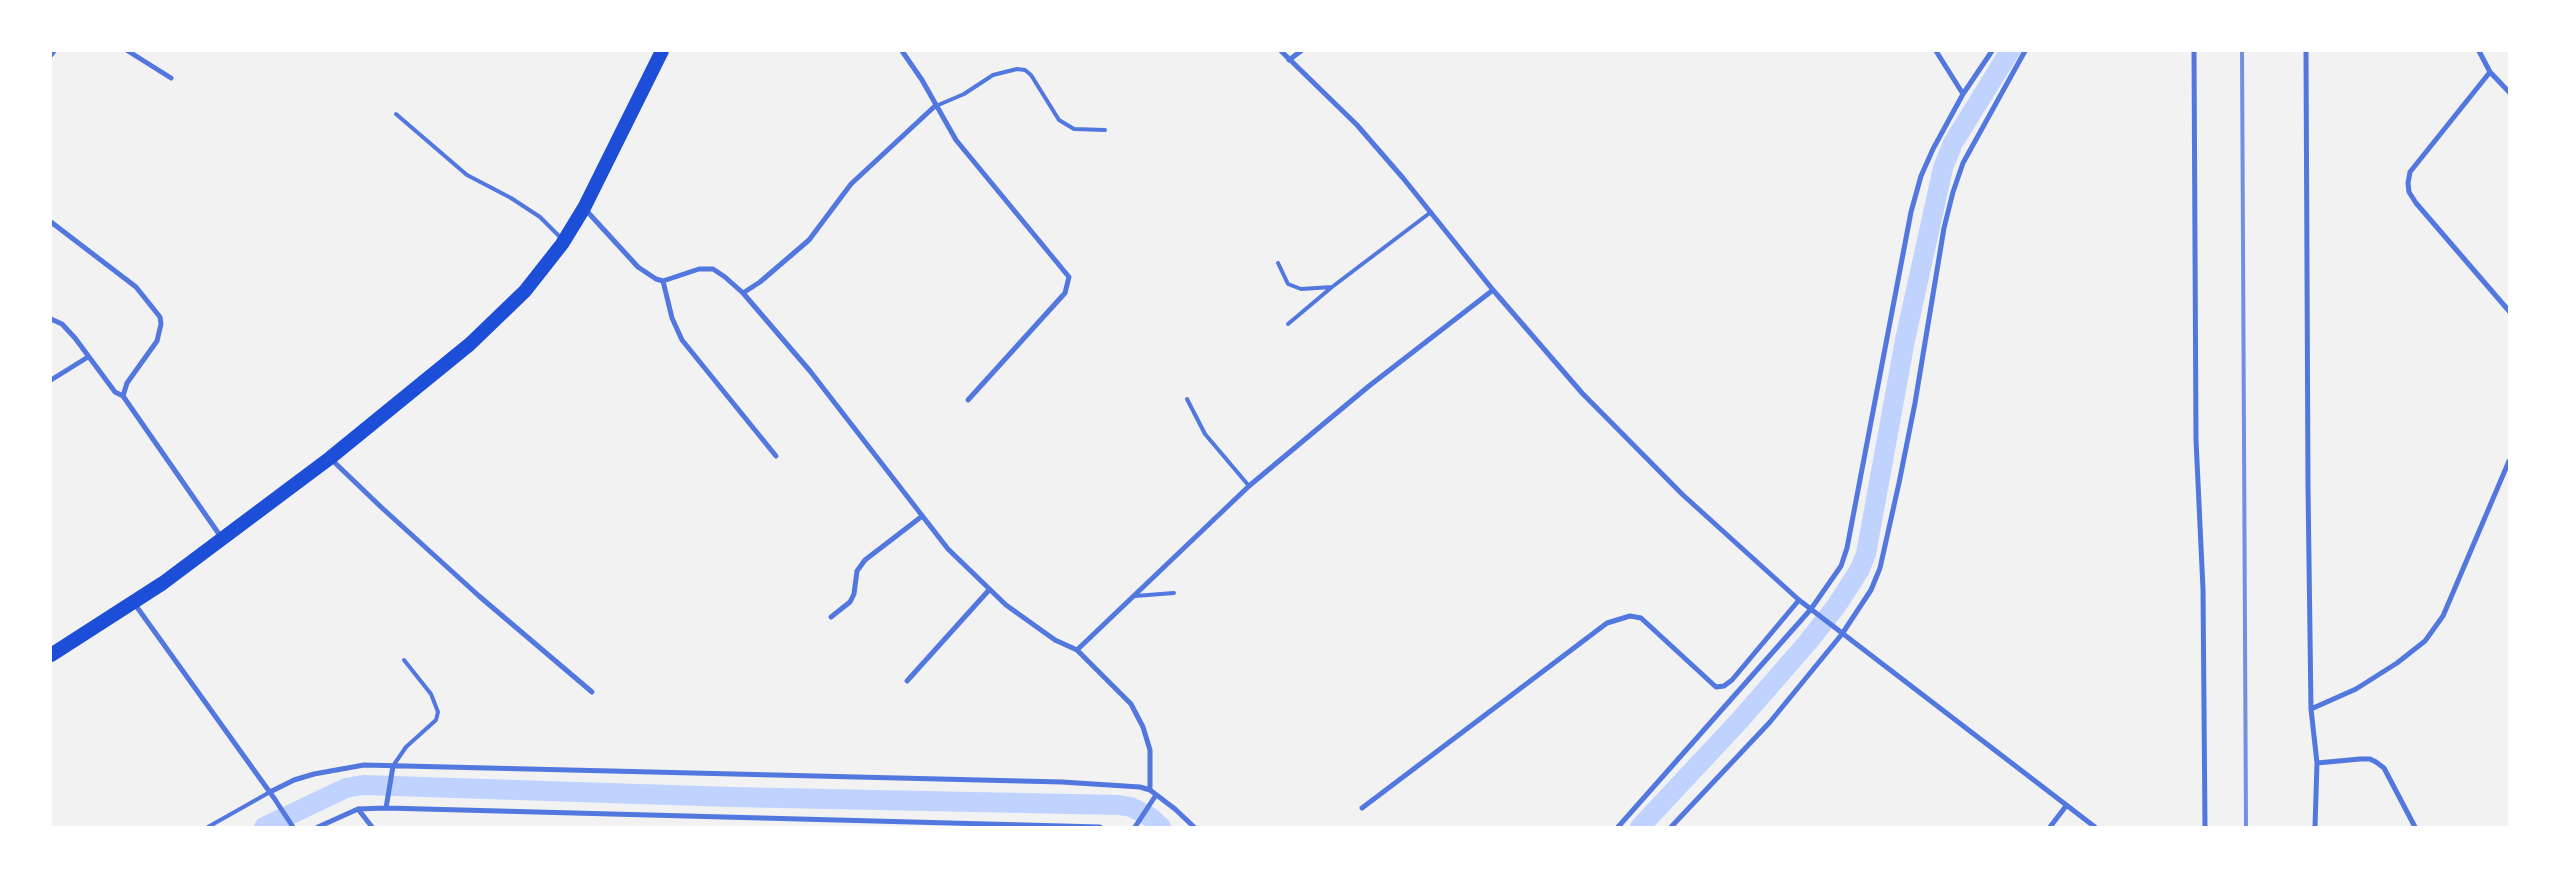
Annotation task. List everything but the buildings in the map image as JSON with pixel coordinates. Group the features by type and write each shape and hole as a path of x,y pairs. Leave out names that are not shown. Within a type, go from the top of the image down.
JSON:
{"highway":[{"path":"51,655 134,602 223,539 330,458 470,344 525,291 564,240 584,208 662,51"}],"street":[{"path":"51,54 54,51"},
{"path":"128,51 171,78"},
{"path":"902,51 922,80 935,106 956,140 1068,277 1065,292 968,400"},
{"path":"1281,51 1357,125 1431,212 1492,290 1621,434 1746,553 1799,600 2095,827"},
{"path":"1289,60 1301,51"},
{"path":"1936,51 1963,94"},
{"path":"1618,827 1813,611 1841,566 1847,548 1911,212 1921,176 1933,149 1963,94 1992,51"},
{"path":"1671,827 1770,722 1842,634 1871,590 1880,568 1915,404 1944,228 1953,192 1972,146 2025,51"},
{"path":"2194,51 2196,440 2203,590 2204,827"},
{"path":"2306,51 2311,709 2317,763 2315,827"},
{"path":"2479,51 2490,72 2509,92"},
{"path":"2490,72 2410,172 2408,183 2409,192 2416,203 2509,311"},
{"path":"743,293 760,282 808,240 838,198 856,178 935,106"},
{"path":"584,208 638,266 656,279 663,281 699,269 713,269 726,277 743,293 810,371 921,517 948,549 989,590 1048,635 1078,650 1131,704 1144,727 1150,750 1150,790 1154,797 1194,827"},
{"path":"51,222 136,287 160,317 161,324 157,341 127,383 124,396"},
{"path":"663,281 672,318 682,340 776,456"},
{"path":"1078,650 1249,486 1400,362 1492,290"},
{"path":"51,319 62,324 75,338 115,392 124,396 223,539"},
{"path":"51,380 88,357"},
{"path":"330,458 381,508 464,583 592,692"},
{"path":"2311,709 2356,689 2397,664 2425,641 2443,616 2509,461"},
{"path":"831,617 850,602 854,594 857,570 864,560 921,517"},
{"path":"907,681 989,590"},
{"path":"1362,808 1607,623 1630,616 1640,618 1716,687 1724,686 1732,680 1799,600"},
{"path":"134,602 270,792 292,827"},
{"path":"2317,763 2360,759 2370,759 2376,762 2384,768 2415,827"},
{"path":"270,792 294,780 332,770 364,766 1062,782 1140,787 1150,790"},
{"path":"386,808 393,766"},
{"path":"1135,827 1154,797"},
{"path":"2050,827 2066,806"},
{"path":"318,827 358,809 386,808 1100,827"},
{"path":"358,809 372,827"}],"lane":[{"path":"935,106 964,94 993,75 1017,69 1025,70 1031,75 1059,120 1074,129 1105,130"},
{"path":"396,114 467,175 511,198 540,217 564,240"},
{"path":"1288,324 1332,287 1431,212"},
{"path":"1278,263 1288,284 1301,289 1332,287"},
{"path":"1187,399 1205,434 1249,486"},
{"path":"1135,596 1174,593"},
{"path":"393,766 406,747 432,724 438,712 431,694 404,660"},
{"path":"208,827 270,792"}],"waterway":[{"path":"1640,827 1740,720 1808,642 1837,605 1860,569 1866,554 1905,340 1943,168 1953,143 2010,51"},
{"path":"264,827 346,788 363,785 732,797 1119,805 1131,807 1150,817 1161,827"}],"railway":[{"path":"2242,51 2246,827"}]}
